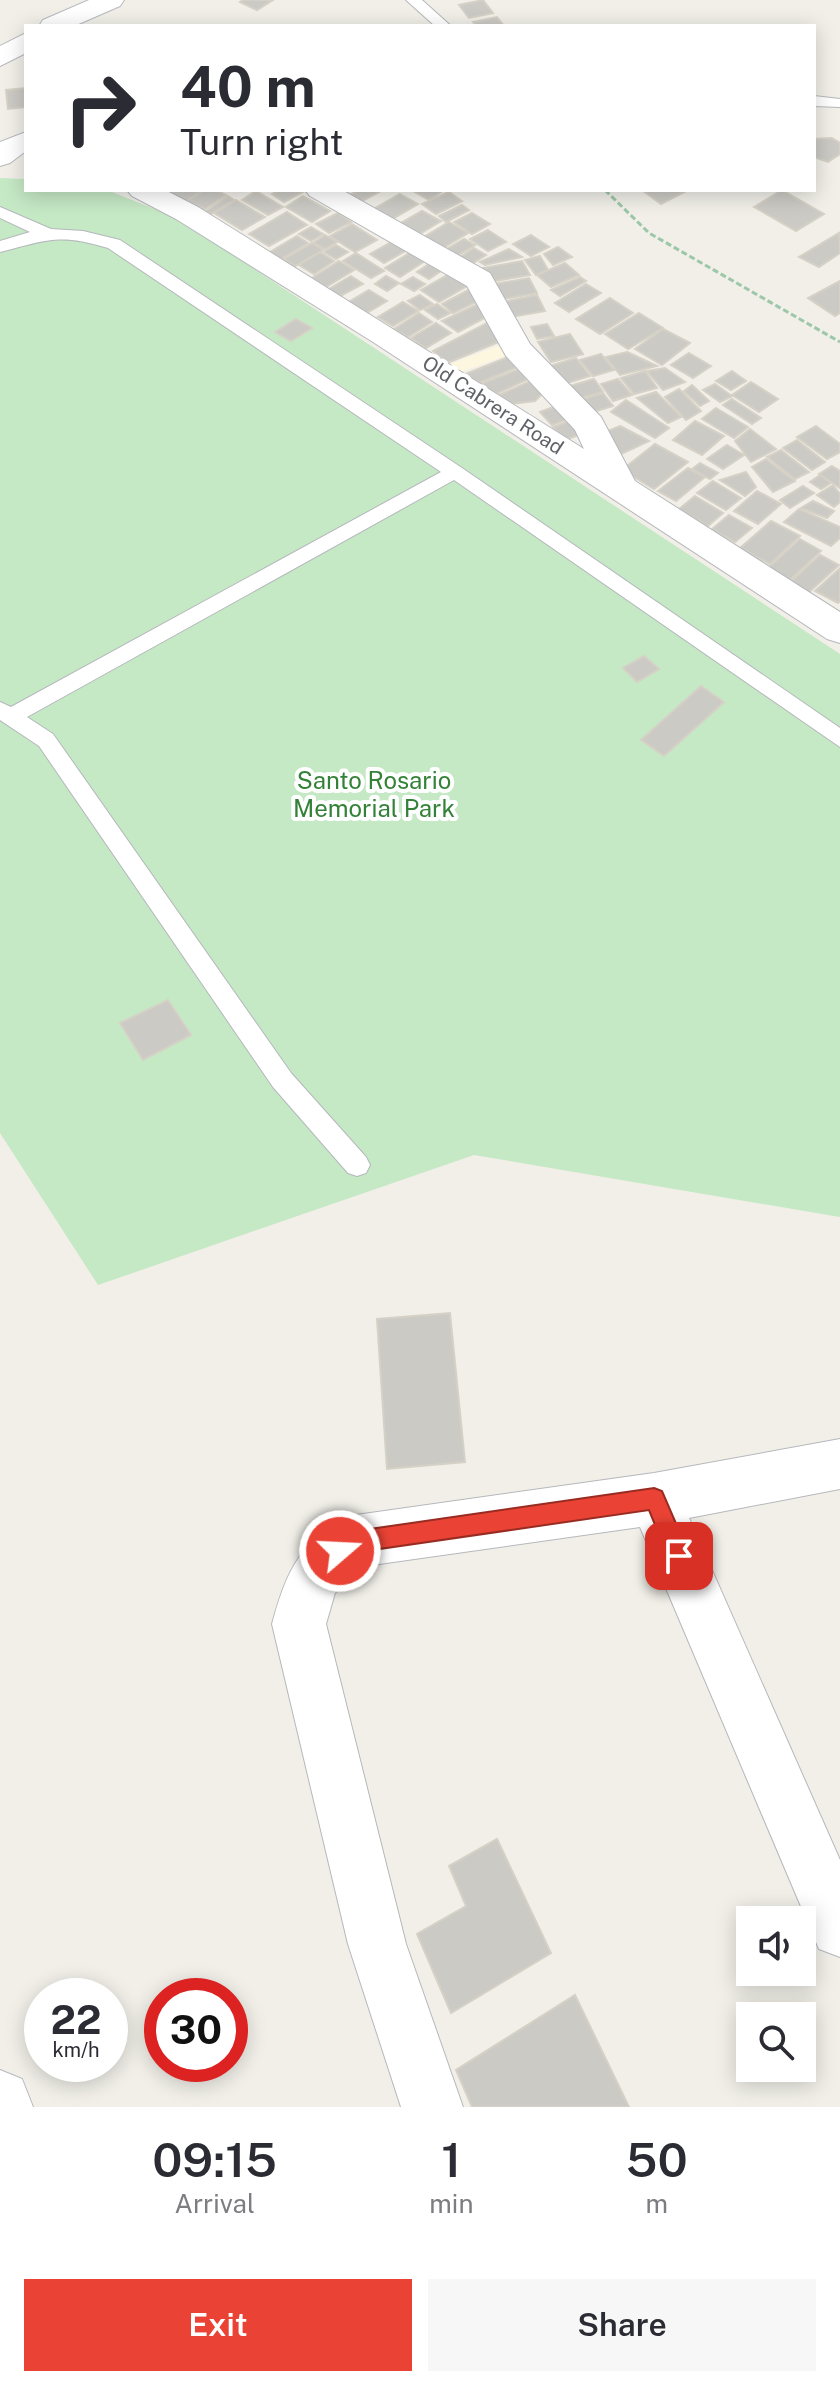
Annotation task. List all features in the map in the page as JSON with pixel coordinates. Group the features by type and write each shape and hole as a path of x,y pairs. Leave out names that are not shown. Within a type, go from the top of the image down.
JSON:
{"street":[{"path":"57,24 111,0"},
{"path":"0,58 24,42"},
{"path":"0,157 12,146 24,142"},
{"path":"0,167 24,170"},
{"name":"Old Cabrera Road","path":"146,192 187,213 293,278 840,630"},
{"path":"324,192 479,280 517,349 589,425 621,487"},
{"path":"432,2107 377,1944 299,1624 308,1587 324,1561 356,1541 654,1499 840,1464"},
{"path":"654,1499 840,1928"},
{"path":"0,2101 2,2107"}],"lane":[{"path":"413,0 442,24"},
{"path":"816,101 836,103"},
{"path":"0,212 45,232 91,236 114,244 455,472 840,739"},
{"path":"0,247 45,232"},
{"path":"357,1165 282,1080 46,740 6,713 455,472"}],"path":[{"path":"607,192 649,233 840,342"}],"shaded area":[{"path":"503,344 513,353 461,372 450,364"}],"green space":[{"name":"Santo Rosario Memorial Park","path":"0,178 24,179 24,192 112,192 175,217 840,654 840,1217 474,1155 98,1285 0,1133"}],"building":[{"path":"273,0 257,10 240,2"},
{"path":"483,0 493,13 469,18 459,5"},
{"path":"497,17 502,24 474,24 473,22"},
{"path":"24,88 24,107 8,109 6,90"},
{"path":"832,138 840,143 840,154 828,162 816,158 816,139"},
{"path":"173,192 199,192 186,202 169,195"},
{"path":"201,192 226,195 205,209 187,201"},
{"path":"258,192 283,207 268,215 242,200"},
{"path":"276,192 303,192 284,202 272,194"},
{"path":"355,192 379,192 355,205 344,198"},
{"path":"415,192 441,192 429,200"},
{"path":"449,192 462,201 436,214 422,204"},
{"path":"645,192 684,192 661,204"},
{"path":"779,192 786,192 824,214 796,231 754,207"},
{"path":"400,194 418,204 389,221 370,211"},
{"path":"228,196 234,200 211,214 205,212"},
{"path":"303,196 330,211 312,222 286,207"},
{"path":"236,200 265,217 242,230 214,213"},
{"path":"462,205 469,210 446,222 439,216"},
{"path":"422,211 441,221 411,239 392,228"},
{"path":"287,212 307,225 269,246 249,234"},
{"path":"338,213 351,222 329,233 316,224"},
{"path":"472,213 490,224 472,234 454,222"},
{"path":"449,222 468,233 438,251 419,240"},
{"path":"352,224 377,240 355,252 330,236"},
{"path":"311,227 323,234 311,241 299,234"},
{"path":"488,230 506,242 488,251 470,239"},
{"path":"839,233 840,253 819,267 799,257"},
{"path":"325,235 337,242 325,249 313,243"},
{"path":"531,235 549,247 531,256 513,244"},
{"path":"297,236 308,243 281,259 270,252"},
{"path":"464,239 475,245 452,259 440,253"},
{"path":"395,240 409,249 384,263 370,254"},
{"path":"312,243 323,250 295,266 284,259"},
{"path":"336,245 348,252 336,259 324,252"},
{"path":"558,247 572,257 553,265 544,254"},
{"path":"474,248 486,255 468,266 457,259"},
{"path":"509,249 522,257 485,265 480,262"},
{"path":"320,252 334,261 314,274 299,265"},
{"path":"411,252 425,261 400,277 385,268"},
{"path":"356,253 384,271 371,278 343,261"},
{"path":"540,256 548,270 536,275 525,260"},
{"path":"339,261 354,270 326,287 312,278"},
{"path":"522,261 530,275 490,282 483,268"},
{"path":"565,263 579,275 551,287 537,275"},
{"path":"429,264 441,271 429,279 417,272"},
{"path":"451,273 469,285 439,302 421,290"},
{"path":"351,276 363,284 340,296 329,289"},
{"path":"386,276 399,283 387,291 375,284"},
{"path":"413,277 425,284 414,291 401,284"},
{"path":"580,277 586,281 560,296 551,290"},
{"path":"529,278 537,293 498,300 489,285"},
{"path":"840,281 840,313 835,316 808,298"},
{"path":"586,284 601,293 569,312 555,303"},
{"path":"470,289 478,301 453,313 442,304"},
{"path":"369,290 387,301 365,314 347,303"},
{"path":"420,295 433,304 420,310 408,301"},
{"path":"537,295 545,311 505,318 497,303"},
{"path":"610,298 633,313 600,334 576,319"},
{"path":"403,302 418,311 393,326 378,317"},
{"path":"437,304 450,313 438,319 425,310"},
{"path":"478,304 486,317 458,332 442,321"},
{"path":"419,313 432,322 408,337 394,329"},
{"path":"639,313 663,328 628,349 605,334"},
{"path":"296,319 312,328 291,341 275,332"},
{"path":"436,323 451,333 426,348 411,338"},
{"path":"487,323 501,341 447,363 433,351"},
{"path":"547,324 554,336 537,339 531,327"},
{"path":"663,329 690,343 662,365 635,349"},
{"path":"570,334 583,354 551,362 538,342"},
{"path":"627,352 657,366 620,375 606,357"},
{"path":"689,353 711,366 693,378 671,365"},
{"path":"516,354 525,364 476,384 463,375"},
{"path":"601,354 614,370 593,376 580,360"},
{"path":"576,358 590,376 557,386 543,368"},
{"path":"527,366 537,375 496,394 478,385"},
{"path":"665,368 685,382 663,390 647,371"},
{"path":"645,371 657,388 634,394 621,378"},
{"path":"732,371 746,381 731,390 716,381"},
{"path":"537,378 546,390 535,401 511,404 499,395"},
{"path":"594,379 603,392 573,400 563,388"},
{"path":"618,379 632,395 613,401 601,384"},
{"path":"751,382 778,399 759,412 732,395"},
{"path":"715,384 732,396 720,402 703,390"},
{"path":"692,385 709,401 700,406 684,391"},
{"path":"679,389 701,411 686,420 665,397"},
{"path":"656,392 681,417 668,423 637,398"},
{"path":"603,393 613,406 583,415 573,402"},
{"path":"732,399 761,418 752,424 723,405"},
{"path":"626,400 669,428 655,438 611,412"},
{"path":"559,405 571,418 552,425 540,412"},
{"path":"716,408 748,427 734,438 702,419"},
{"path":"573,420 584,433 565,440 553,427"},
{"path":"695,421 724,436 702,455 673,440"},
{"path":"620,426 649,441 617,456 603,433"},
{"path":"816,426 840,444 840,452 827,459 797,437"},
{"path":"750,429 776,449 751,462 735,441"},
{"path":"797,440 825,462 812,470 783,448"},
{"path":"655,444 688,462 654,489 622,470"},
{"path":"727,445 744,455 723,469 707,459"},
{"path":"781,450 809,472 795,479 767,457"},
{"path":"766,459 795,481 773,492 752,467"},
{"path":"700,463 718,473 710,479 692,469"},
{"path":"832,466 840,471 840,488 819,474"},
{"path":"688,468 705,477 676,501 658,491"},
{"path":"746,472 756,487 745,496 720,480"},
{"path":"820,475 831,483 821,489 810,482"},
{"path":"713,481 741,498 726,510 697,493"},
{"path":"833,485 840,494 840,502 834,507 817,495"},
{"path":"803,486 814,493 790,508 780,500"},
{"path":"757,491 781,504 758,524 734,511"},
{"path":"695,496 723,513 708,526 679,509"},
{"path":"813,501 834,511 827,518 801,508"},
{"path":"799,509 840,527 840,538 831,546 784,522"},
{"path":"729,515 752,528 735,542 712,529"},
{"path":"771,521 800,536 770,564 740,548"},
{"path":"800,539 821,551 790,580 768,568"},
{"path":"820,555 839,565 806,595 788,584"},
{"path":"840,568 840,601 838,603 815,591"},
{"path":"644,656 659,669 637,682 623,668"},
{"path":"701,686 724,702 664,756 641,740"},
{"path":"168,1000 191,1035 143,1060 120,1023"},
{"path":"450,1313 465,1462 387,1469 377,1319"},
{"path":"497,1839 551,1953 451,2013 417,1934 466,1906 449,1866"},
{"path":"575,1995 629,2107 472,2107 456,2070"}],"route":[{"path":"340,1551 356,1541 654,1499 679,1556"}]}
